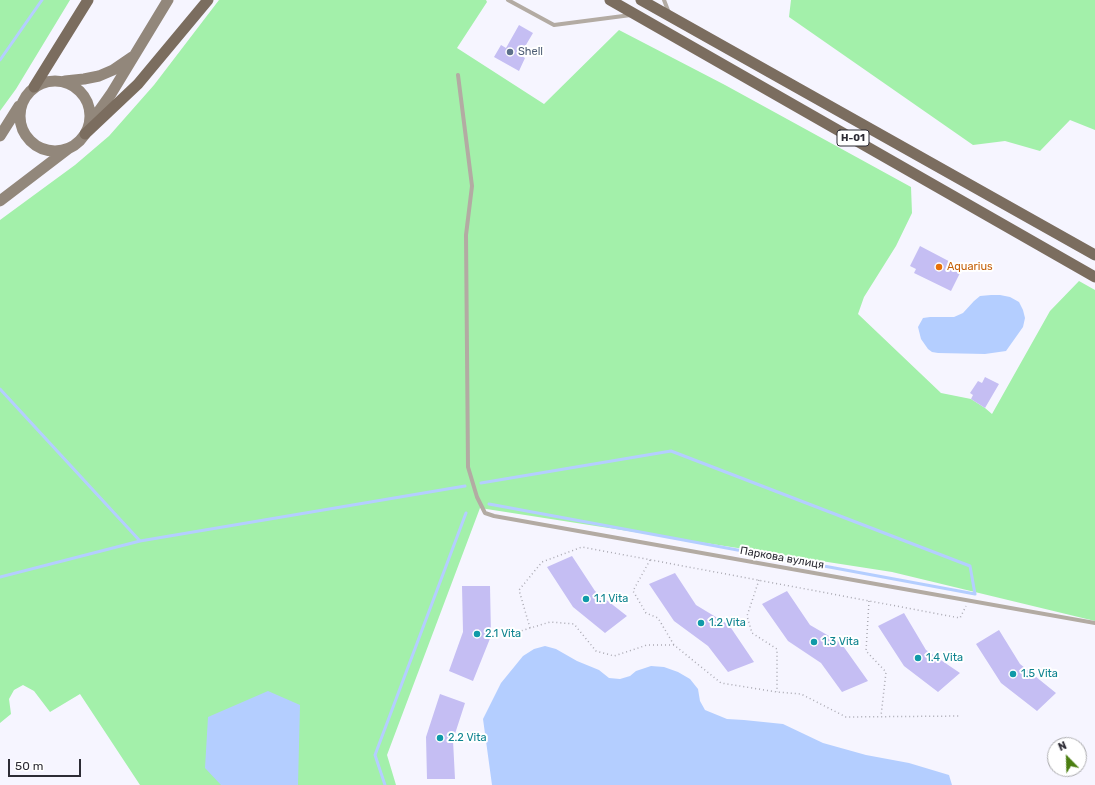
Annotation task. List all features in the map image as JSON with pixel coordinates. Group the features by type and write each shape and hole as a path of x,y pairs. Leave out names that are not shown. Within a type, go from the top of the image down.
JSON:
{"main road":[{"path":"0,136 27,94 34,87 88,0"},
{"path":"0,201 79,141 136,55 168,0"},
{"path":"87,130 138,84 208,0"},
{"name":"Н-01","path":"610,0 1095,277"},
{"name":"Н-01","path":"641,0 1095,255"},
{"path":"34,87 43,82 53,80 63,81 99,76 113,70 136,55"},
{"path":"63,81 72,85 86,98 90,117 87,130"},
{"path":"22,103 20,111 22,128 26,136 32,142 39,147 56,151 64,150 72,146"}],"lane":[{"path":"508,0 554,25 635,14"},
{"path":"664,0 670,17"},
{"name":"Паркова вулиця","path":"458,75 472,186 466,235 468,467 477,497 485,513 494,516 1095,623"}],"path":[{"path":"530,628 519,590 542,562 582,548 960,618 970,601"},
{"path":"650,560 633,591 646,613 658,618 674,645 721,683 777,692 801,694 846,716 961,716"},
{"path":"760,580 747,616 752,633 778,649 777,692"},
{"path":"869,601 866,651 886,672 881,716"},
{"path":"514,633 550,622 574,624 596,651 614,656 647,645 674,645"}],"green space":[{"path":"0,0 70,0 16,89 0,111"},
{"path":"219,0 486,0 487,2 457,48 544,104 619,30 725,85 911,187 912,213 896,246 864,297 858,314 941,393 971,399 992,414 1050,311 1079,281 1095,290 1095,621 892,572 480,508 387,755 396,785 140,785 80,694 50,712 34,691 23,685 14,690 9,699 11,714 0,723 0,220 75,165 109,136 154,85"},
{"path":"791,0 1095,0 1095,130 1070,120 1040,151 1005,141 973,145 789,17"}],"water":[{"path":"991,295 1010,297 1019,302 1023,310 1025,318 1023,327 1006,351 985,354 938,353 932,352 928,349 921,339 918,327 923,318 954,317 963,313 980,296"},
{"path":"545,646 556,649 577,661 599,670 609,678 620,679 651,666 664,667 678,672 690,679 698,689 700,701 705,710 727,719 783,724 823,743 866,755 909,763 949,775 952,785 492,785 483,719 501,683 523,656 534,649"},
{"path":"268,691 300,705 298,785 221,785 205,768 208,717"}],"building":[{"name":"Shell","path":"519,25 533,33 520,55 525,58 519,71 494,57 501,45 506,48"},
{"path":"920,246 960,267 957,272 960,273 951,291 914,273 916,269 910,266"},
{"path":"985,377 999,384 985,408 971,399 973,395 970,393 978,381 982,383"},
{"name":"1.1 Vita","path":"572,556 595,591 627,616 605,633 573,607 547,567"},
{"name":"1.2 Vita","path":"675,573 696,605 729,625 754,662 728,672 708,646 674,621 649,584"},
{"name":"2.1 Vita","path":"462,586 490,586 491,636 473,681 449,671 463,632"},
{"name":"1.3 Vita","path":"787,591 810,625 841,643 868,681 842,692 821,663 788,641 762,604"},
{"name":"1.4 Vita","path":"904,613 926,650 960,673 938,692 904,666 878,626"},
{"name":"1.5 Vita","path":"999,630 1020,664 1056,693 1037,711 1001,683 976,644"},
{"name":"2.2 Vita","path":"440,694 465,703 453,740 455,779 427,779 426,737"}],"waterway":[{"path":"0,60 42,0"},
{"path":"0,389 140,541"},
{"path":"481,483 671,451 970,566 975,594 489,504"},
{"path":"0,577 140,541 465,486"},
{"path":"385,785 375,755 466,513"}],"place":[{"name":"Shell","path":"510,52"},
{"name":"Aquarius","path":"939,267"},
{"name":"1.1 Vita","path":"586,599"},
{"name":"1.2 Vita","path":"701,623"},
{"name":"2.1 Vita","path":"477,634"},
{"name":"1.3 Vita","path":"814,642"},
{"name":"1.4 Vita","path":"918,658"},
{"name":"1.5 Vita","path":"1013,674"},
{"name":"2.2 Vita","path":"440,738"}]}
